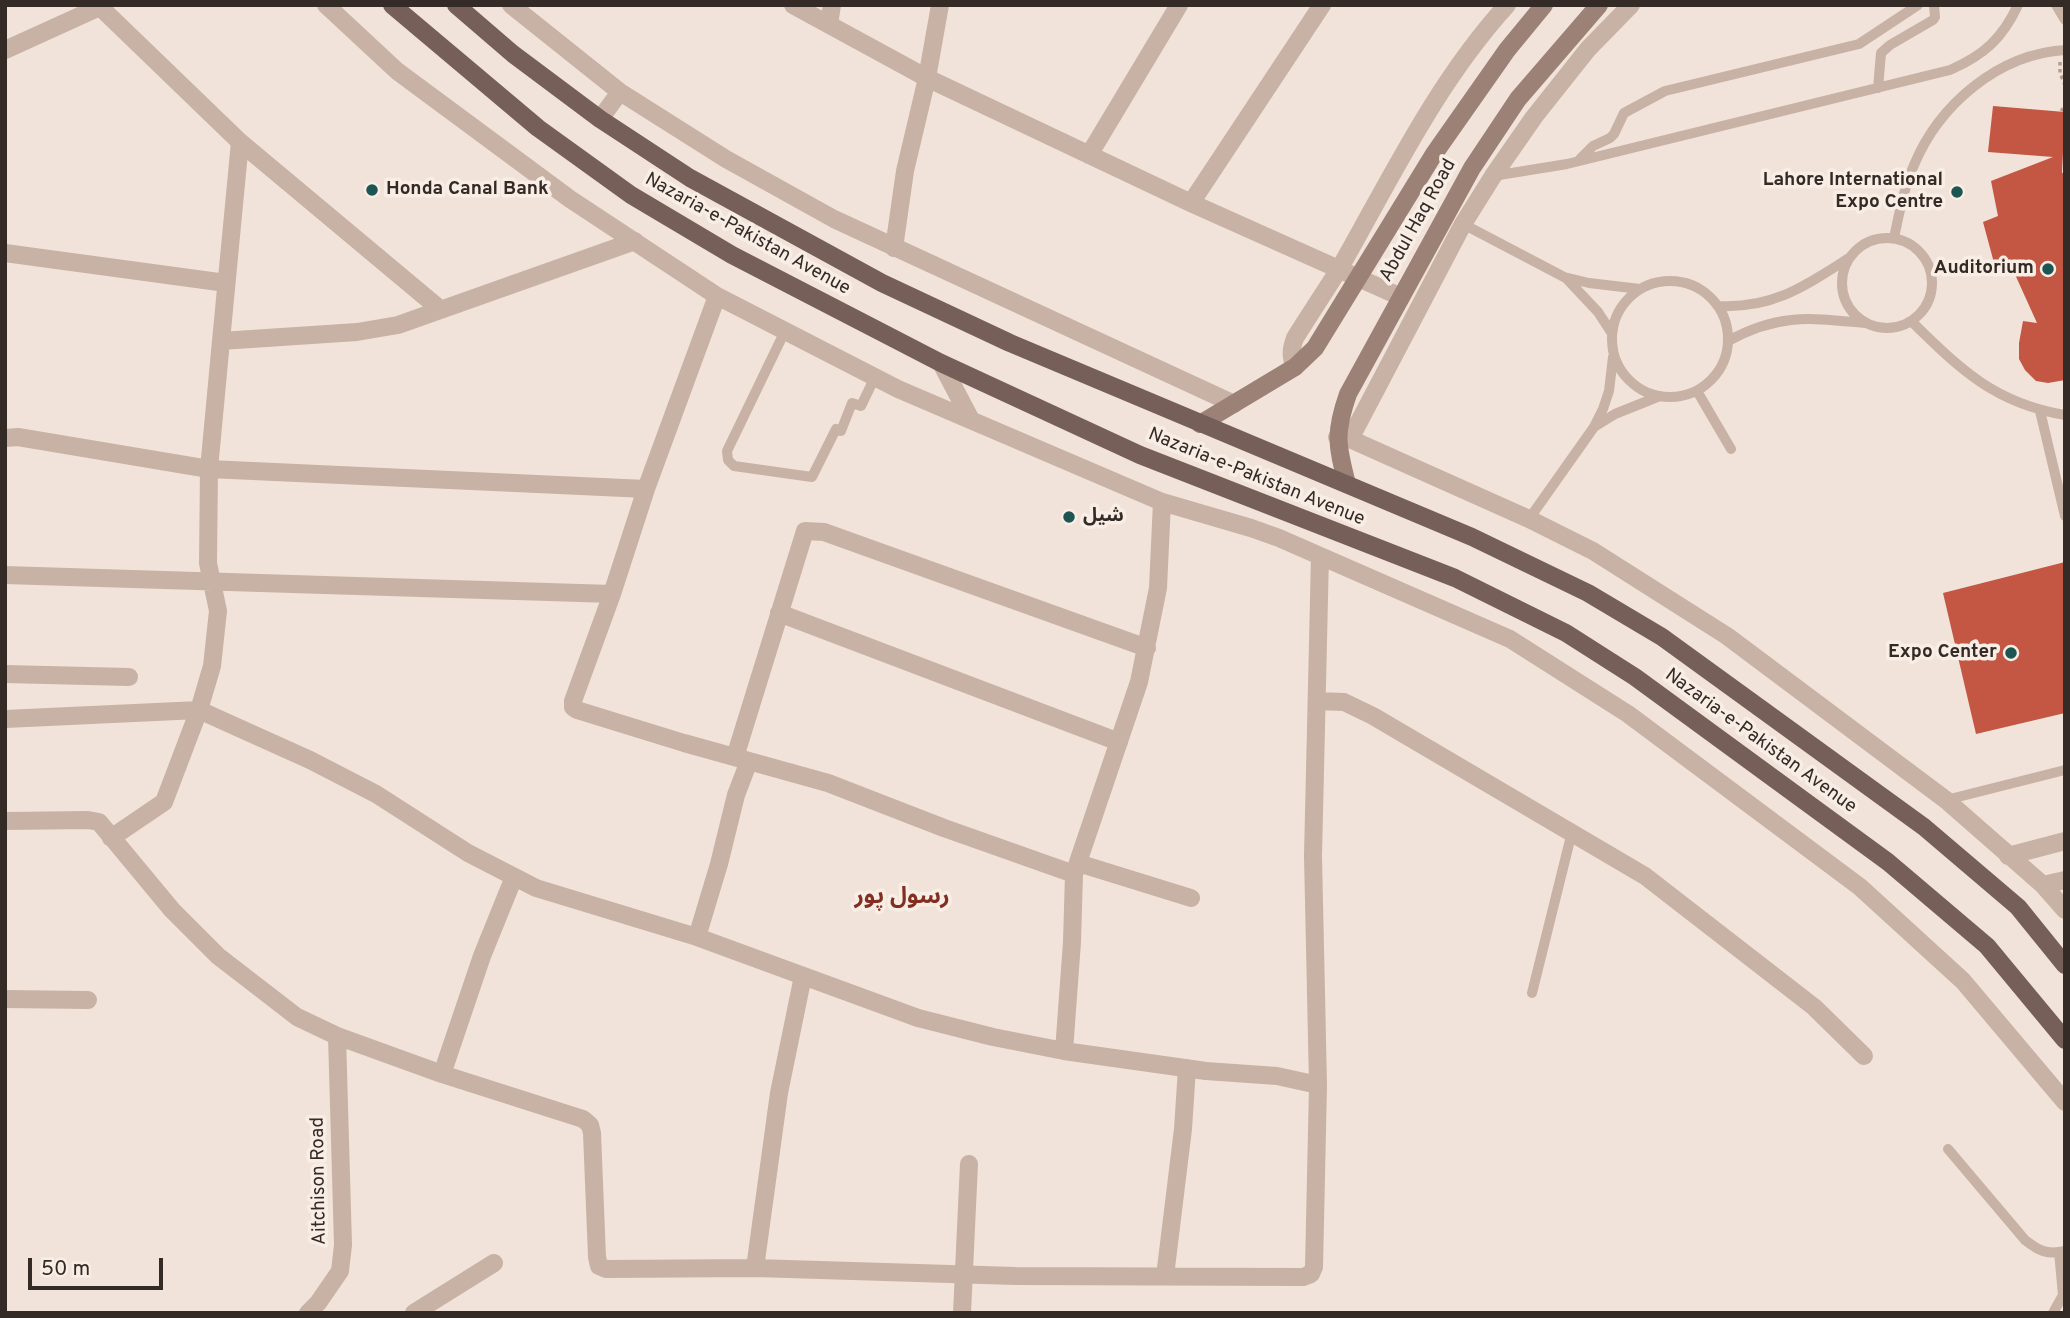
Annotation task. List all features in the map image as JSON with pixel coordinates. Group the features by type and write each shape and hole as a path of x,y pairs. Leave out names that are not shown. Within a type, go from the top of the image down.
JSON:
{"main road":[{"name":"Nazaria-e-Pakistan Avenue","path":"392,5 538,128 631,195 732,255 941,363 1140,454 1261,504 1455,578 1566,633 1635,677 1888,862 1987,946 2065,1040"},
{"name":"Nazaria-e-Pakistan Avenue","path":"456,5 513,54 600,119 690,178 882,283 1010,343 1472,537 1588,593 1662,637 1924,827 2018,907 2065,965"},
{"name":"Abdul Haq Road","path":"1200,424 1295,367 1315,348 1441,143 1507,50 1544,5"},
{"name":"Abdul Haq Road","path":"1347,484 1340,416 1348,394 1472,168 1518,99 1599,5"}],"street":[{"path":"326,5 397,72 570,199 717,296 898,389 1162,502 1251,528 1320,556 1510,639 1628,714 1860,887 1963,981 2065,1102"},
{"path":"511,5 620,92 726,159 834,219 1234,404"},
{"path":"793,5 926,78 1191,203 1401,297"},
{"path":"829,24 832,5"},
{"path":"894,248 905,171 940,5"},
{"path":"1089,155 1179,5"},
{"path":"1191,203 1322,5"},
{"path":"1295,367 1291,348 1295,338 1339,269 1432,104 1507,5"},
{"path":"1631,5 1588,49 1534,117 1493,176 1463,224 1343,438 1529,519 1593,551 1727,636 1947,800 2065,910"},
{"path":"5,50 101,6 240,142 441,310"},
{"path":"600,119 620,92"},
{"path":"111,838 164,802 199,710 212,666 218,611 208,563 209,468 240,142"},
{"path":"1472,168 1493,176"},
{"path":"1447,214 1463,224"},
{"path":"221,341 358,332 398,325 635,242"},
{"path":"5,253 226,283"},
{"path":"717,296 646,489 573,707 828,783 944,828 1076,869 1191,898"},
{"path":"941,363 971,420"},
{"path":"5,438 18,437 209,468 646,489"},
{"path":"1064,1051 1076,869 1139,682 1147,648 1158,588 1162,502"},
{"path":"1251,528 1261,504"},
{"path":"697,937 719,864 779,613 805,531 824,531 1147,648"},
{"path":"5,821 99,822 172,910 218,956 297,1017 337,1036 442,1074 583,1119 590,1125 592,1133 597,1257 599,1266 606,1269 755,1268 1015,1276 1303,1277 1311,1274 1314,1267 1318,1085 1314,856 1320,556"},
{"path":"5,575 612,594"},
{"path":"779,613 1119,742"},
{"path":"5,674 129,677"},
{"path":"1317,701 1343,702 1373,716 1645,876 1814,1007 1864,1056"},
{"path":"5,719 199,710 310,760 376,794 468,853 536,888 697,937 918,1018 1064,1051 1132,1062 1277,1076 1318,1085"},
{"path":"2008,856 2065,841"},
{"path":"442,1074 482,956 514,877"},
{"path":"2042,886 2065,880"},
{"path":"755,1268 779,1093 803,976"},
{"path":"5,999 89,1000"},
{"name":"Aitchison Road","path":"308,1313 340,1271 344,1245 337,1036"},
{"path":"1165,1276 1183,1129 1187,1068"},
{"path":"962,1313 969,1164"},
{"path":"414,1313 494,1263"}],"lane":[{"path":"1578,161 1593,146 1614,134 1624,113 1665,90 1859,44 1917,5"},
{"path":"1878,88 1881,53 1933,20 1934,5"},
{"path":"1493,176 1578,161 1950,70 1971,61 1986,50 2001,34 2018,5"},
{"path":"2056,5 2065,20"},
{"path":"1894,238 1914,165 1929,135 1949,109 1983,79 1999,70 2028,57 2062,50"},
{"path":"1971,61 1983,79"},
{"path":"1463,224 1564,276 1589,283 1640,289"},
{"path":"1718,306 1739,307 1772,300 1795,291 1849,258 1858,248 1881,238 1894,238 1916,248 1929,267 1932,279 1927,303 1911,321 1890,327 1821,319 1778,321 1759,326 1728,341"},
{"path":"1849,258 1842,282 1844,295 1849,307 1868,323"},
{"path":"1564,276 1582,293 1611,332"},
{"path":"1529,519 1594,427 1603,409 1612,372 1611,332 1624,303 1640,289 1661,281 1683,282 1703,290 1724,317 1728,341 1722,365 1716,375 1697,391 1685,395 1660,396 1637,404 1594,427"},
{"path":"1911,321 1956,365 1980,383 2009,399 2040,411 2065,415"},
{"path":"785,331 727,451 728,460 734,466 812,477 836,429 841,431 852,403 861,406 875,377"},
{"path":"1612,352 1628,379 1637,387 1660,396"},
{"path":"1697,391 1731,449"},
{"path":"2040,411 2065,516"},
{"path":"1947,800 2065,770"},
{"path":"1532,993 1572,832"},
{"path":"1948,1149 2025,1240 2040,1251 2062,1252 2063,1295 2053,1313"}],"path":[{"path":"2062,50 2060,73 2065,85"},
{"path":"2061,111 2065,106"}],"building":[{"name":"Auditorium","path":"1993,106 2065,112 2062,173 2065,172 2065,380 2048,383 2036,381 2019,359 2023,321 2037,323 2013,270 1997,274 1983,222 1998,216 1991,181 2053,157 1988,152"},
{"name":"Expo Center","path":"2065,562 2065,713 1976,734 1943,593"}],"place":[{"name":"Honda Canal Bank","path":"372,190"},
{"name":"Lahore International Expo Centre","path":"1957,192"},
{"name":"Auditorium","path":"2048,269"},
{"name":"شیل","path":"1069,517"},
{"name":"Expo Center","path":"2011,653"}],"district":[{"name":"رسول پور","path":"902,898"}]}
